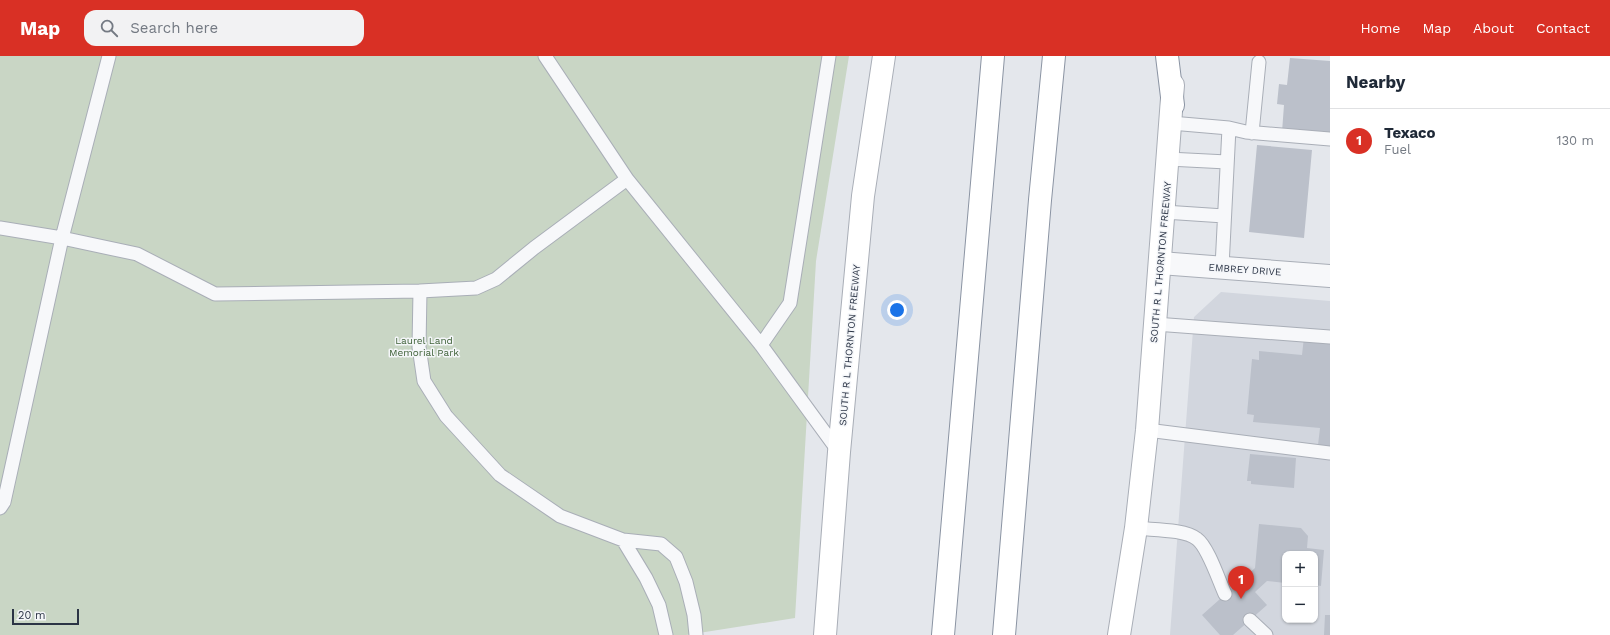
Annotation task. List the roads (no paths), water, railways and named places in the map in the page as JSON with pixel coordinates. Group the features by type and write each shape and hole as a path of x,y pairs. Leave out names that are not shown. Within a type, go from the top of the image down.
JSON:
{"main road":[{"name":"SOUTH R L THORNTON FREEWAY","path":"825,635 839,452 863,196 884,56"},
{"path":"943,635 992,56"},
{"path":"1004,635 1054,56"},
{"path":"1167,56 1172,114"},
{"name":"SOUTH R L THORNTON FREEWAY","path":"1119,635 1136,528 1146,430 1172,114 1174,56"}],"street":[{"name":"EMBREY DRIVE","path":"1160,263 1330,276"}],"lane":[{"path":"0,508 4,502 62,238 109,56"},
{"path":"545,56 627,178 761,345 839,452"},
{"path":"761,345 790,303 829,56"},
{"path":"1252,133 1259,62"},
{"path":"1172,114 1252,133 1330,139"},
{"path":"1222,268 1229,128"},
{"path":"1168,159 1227,162"},
{"path":"0,228 62,238 137,254 215,294 420,291 476,288 496,279 534,248 627,178"},
{"path":"1164,212 1224,216"},
{"path":"420,291 419,346 424,381 446,416 500,475 560,516 623,540 661,544 676,557 686,582 694,615 696,635"},
{"path":"1155,324 1330,337"},
{"path":"1146,430 1330,453"},
{"path":"1136,528 1184,533 1197,539 1206,551 1225,594"},
{"path":"623,540 646,578 659,605 666,635"},
{"path":"1250,620 1266,635"}],"place":[{"name":"Texaco","path":"1241,599"}],"park label":[{"name":"Laurel Land Memorial Park","path":"424,346"}]}
